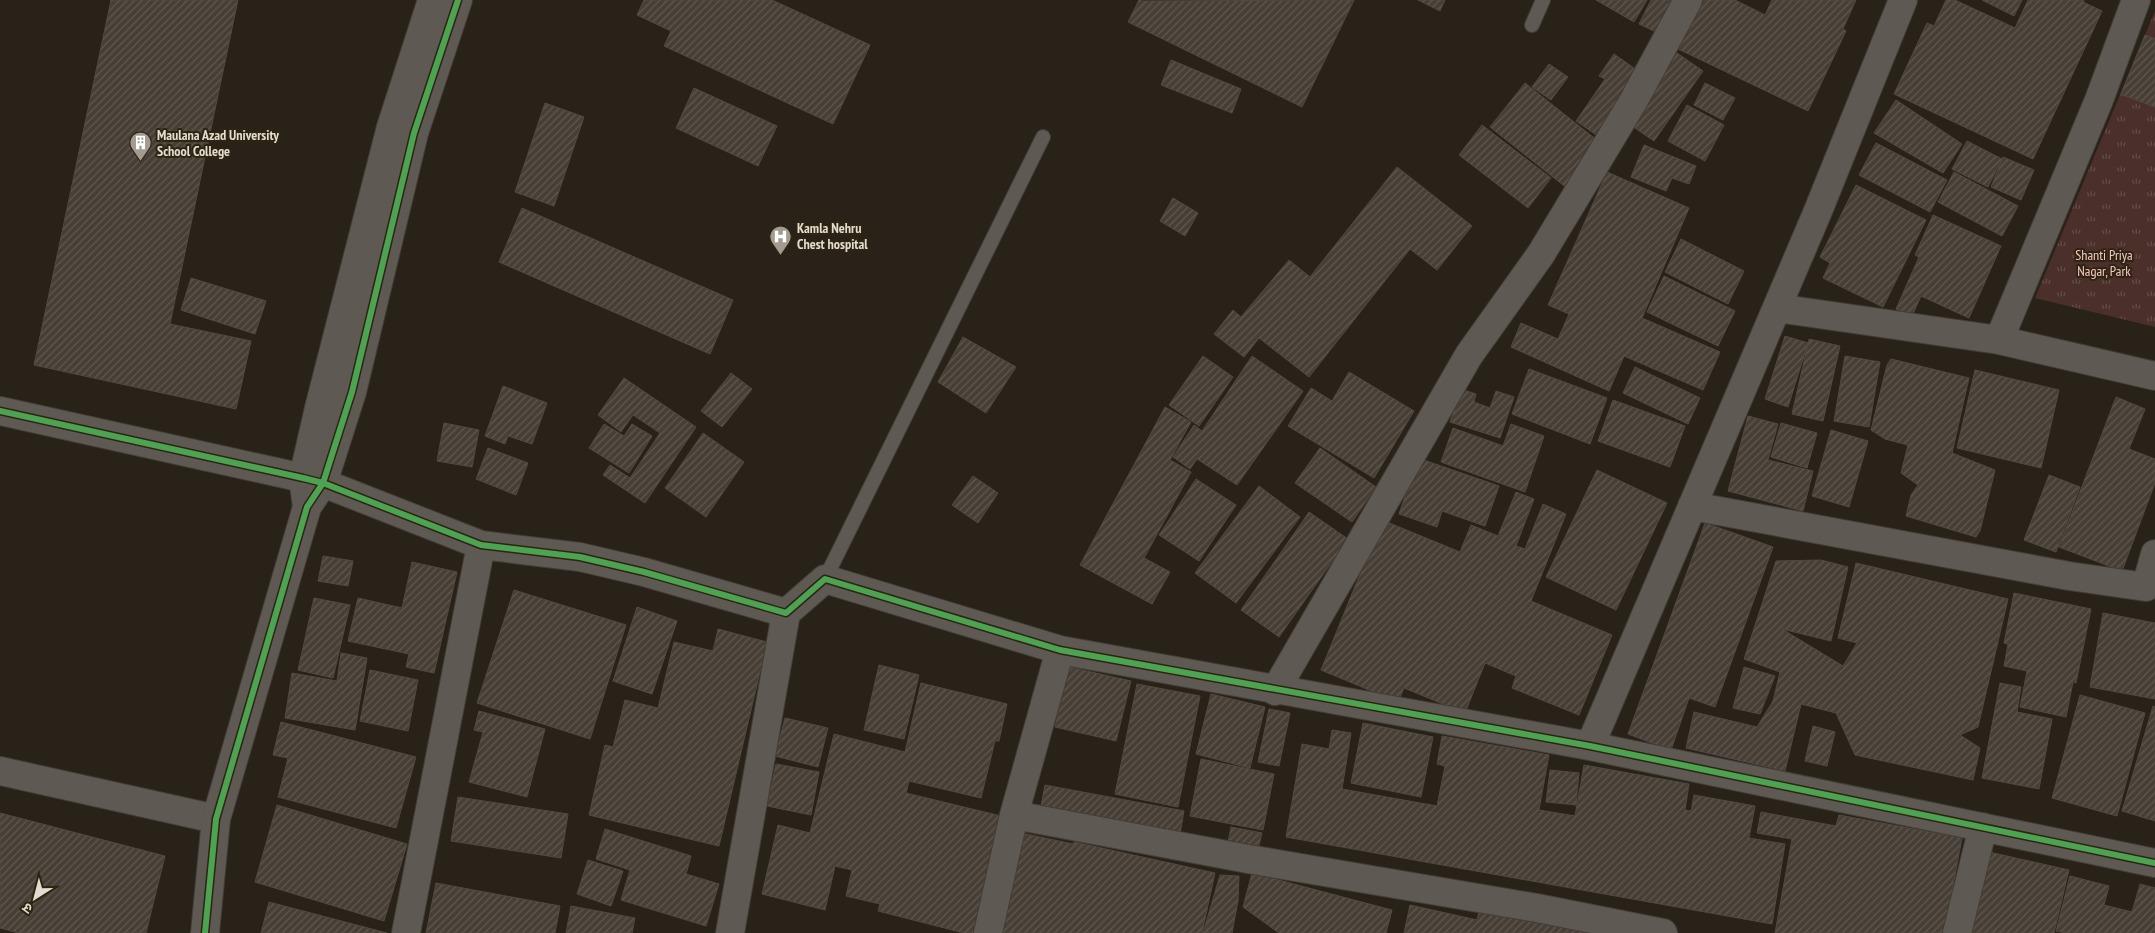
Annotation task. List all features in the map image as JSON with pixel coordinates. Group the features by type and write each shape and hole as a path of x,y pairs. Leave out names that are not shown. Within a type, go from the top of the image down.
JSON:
{"street":[{"path":"204,933 216,818 307,507 313,480 319,408 390,127 432,0"},
{"path":"313,480 352,392 414,133 458,0"},
{"path":"1275,691 1469,355 1541,254 1634,100 1688,0"},
{"path":"1590,746 1682,535 1692,506 1777,308 1903,0"},
{"path":"1999,340 2099,100 2136,0"},
{"path":"1777,308 1999,340 2155,376"},
{"path":"0,411 313,480 481,545 580,557 644,572 786,613"},
{"path":"1692,506 2059,574 2151,588 2155,554"},
{"path":"406,933 481,545"},
{"path":"737,932 786,613 825,579 1060,650 1275,691 1590,746 2155,863"},
{"path":"988,933 1014,815 1060,650"},
{"path":"0,771 216,818"},
{"path":"1014,815 1248,859 1537,908 1663,933"},
{"path":"1957,933 1983,827"}],"lane":[{"path":"1532,25 1543,0"},
{"path":"825,579 1043,137"}],"green space":[{"name":"Shanti Priya Nagar, Park","path":"2155,11 2155,327 2035,298"}],"building":[{"name":"Maulana Azad University School College","path":"111,0 238,0 170,324 251,341 236,409 34,365"},
{"path":"644,0 772,0 870,45 833,124 664,46 671,31 637,15"},
{"path":"1139,0 1354,0 1302,107 1128,22"},
{"path":"1418,0 1445,0 1440,11"},
{"path":"1596,0 1647,0 1634,22"},
{"path":"1651,0 1673,0 1660,34 1639,24"},
{"path":"1696,0 1735,0 1765,15 1772,0 1856,0 1843,29 1846,31 1808,111 1674,47"},
{"path":"1946,0 1955,0 2015,28 2028,0 2084,0 2083,2 2102,11 2033,159 1894,94 1927,23 1934,26"},
{"path":"1982,0 2022,0 2014,16"},
{"path":"2145,35 2155,39 2155,107 2121,94"},
{"path":"1674,51 1703,71 1654,141 1629,124"},
{"path":"1614,54 1641,73 1598,136 1576,121 1605,79 1599,76"},
{"path":"1171,60 1241,89 1232,113 1161,85"},
{"path":"1549,64 1568,77 1551,100 1532,87"},
{"path":"1525,83 1603,145 1568,189 1490,127"},
{"path":"1705,83 1735,98 1723,120 1694,105"},
{"path":"694,88 777,126 758,166 676,128"},
{"path":"1896,100 1962,144 1943,173 1874,133"},
{"path":"545,103 584,117 554,206 515,192"},
{"path":"1687,105 1724,125 1705,161 1668,141"},
{"path":"1482,125 1551,178 1528,208 1459,155"},
{"path":"1967,141 2002,159 1988,187 1952,169"},
{"path":"1876,143 1947,180 1930,212 1859,175"},
{"path":"1644,145 1696,166 1689,184 1672,178 1666,191 1631,177"},
{"path":"2003,157 2034,170 2021,200 1991,187"},
{"path":"1397,167 1472,226 1437,270 1410,249 1309,377 1259,338 1244,357 1214,334 1233,310 1241,317 1289,260 1310,277"},
{"path":"1607,172 1689,208 1642,318 1720,352 1703,390 1624,356 1609,391 1511,347 1521,323 1558,339 1569,314 1548,305"},
{"path":"1954,172 2018,206 2002,236 1938,202"},
{"path":"1856,185 1926,220 1883,307 1823,278 1830,263 1820,257"},
{"path":"1173,198 1198,213 1185,236 1160,221"},
{"path":"522,208 733,300 710,354 499,262"},
{"path":"1933,215 2001,246 1969,318 1921,296 1912,316 1896,309 1919,257 1915,255"},
{"path":"1681,239 1744,271 1728,304 1665,272"},
{"path":"1664,276 1735,311 1718,346 1647,312"},
{"path":"191,278 266,301 255,334 181,310"},
{"path":"1785,336 1808,343 1788,407 1765,399"},
{"path":"963,337 1016,367 986,413 938,382"},
{"path":"1809,339 1840,346 1823,421 1792,414"},
{"path":"1203,356 1233,377 1199,426 1169,405"},
{"path":"1252,356 1303,391 1237,485 1197,459 1190,469 1173,457 1194,425 1202,431"},
{"path":"1845,356 1880,362 1869,427 1834,421"},
{"path":"1891,359 1969,378 1952,453 1995,470 1980,531 1976,537 1906,516 1911,495 1918,485 1901,473 1908,445 1885,439 1871,430 1887,365"},
{"path":"1635,367 1700,398 1688,424 1623,393"},
{"path":"1529,369 1607,398 1590,444 1512,414"},
{"path":"1975,370 2059,390 2041,468 1957,448"},
{"path":"1349,372 1414,411 1374,478 1288,426 1311,388 1332,401"},
{"path":"731,373 752,389 722,427 701,411"},
{"path":"624,378 696,427 645,503 603,475 610,465 630,478 660,433 633,415 621,432 598,415"},
{"path":"503,386 547,403 532,444 508,436 505,444 485,436"},
{"path":"1461,389 1476,394 1474,402 1490,408 1496,391 1514,397 1500,438 1450,422"},
{"path":"2116,397 2145,409 2129,449 2155,459 2155,483 2122,571 2059,547"},
{"path":"1613,400 1685,426 1670,467 1598,441"},
{"path":"1165,407 1191,422 1170,460 1191,472 1144,558 1170,572 1152,604 1080,565"},
{"path":"1748,416 1778,424 1768,460 1813,471 1803,511 1728,491"},
{"path":"444,423 479,430 472,467 437,461"},
{"path":"1781,423 1817,433 1807,468 1771,457"},
{"path":"604,424 624,436 632,424 652,436 629,473 589,448"},
{"path":"1511,424 1544,436 1525,492 1441,462 1453,428 1503,446"},
{"path":"1831,430 1868,441 1849,507 1812,496"},
{"path":"703,433 744,462 706,517 665,488"},
{"path":"488,448 528,463 516,495 476,479"},
{"path":"1320,448 1376,487 1352,522 1295,483"},
{"path":"1418,458 1499,486 1485,526 1442,511 1437,527 1399,514"},
{"path":"1597,470 1667,503 1616,610 1546,577"},
{"path":"2049,475 2080,487 2056,552 2024,540"},
{"path":"973,476 998,493 978,523 952,505"},
{"path":"1196,479 1236,505 1199,561 1159,535"},
{"path":"1259,486 1300,517 1236,603 1195,573"},
{"path":"1516,492 1534,499 1516,546 1525,549 1543,504 1566,514 1531,601 1612,635 1579,715 1512,688 1516,676 1485,663 1465,713 1404,688 1398,702 1321,670 1382,520 1460,552 1471,525 1498,536"},
{"path":"1309,512 1348,539 1279,637 1241,610"},
{"path":"1705,523 1773,547 1715,707 1689,698 1671,750 1628,734"},
{"path":"323,556 353,561 348,586 318,581"},
{"path":"1821,560 1848,567 1831,641 1782,629 1843,666 1857,643 1838,638 1856,563 2008,599 1978,727 1960,735 1980,748 1973,780 1855,755 1836,713 1801,704 1785,771 1686,748 1694,712 1757,727 1773,701 1780,672 1744,659 1776,561"},
{"path":"412,562 457,572 434,673 406,667 409,654 348,641 358,598 402,608"},
{"path":"514,590 626,625 590,739 477,703"},
{"path":"2014,593 2091,609 2076,683 2073,682 2066,717 2020,707 2027,671 2004,666 2008,644 2004,643"},
{"path":"314,598 350,605 333,678 298,670"},
{"path":"637,607 677,621 652,694 613,681"},
{"path":"2103,613 2155,623 2155,699 2090,687"},
{"path":"718,629 767,642 719,846 589,815 605,745 613,747 625,700 658,708 674,642 713,651"},
{"path":"341,653 367,658 355,730 285,718 292,673 337,681"},
{"path":"879,665 919,675 904,739 864,730"},
{"path":"1069,667 1131,681 1116,741 1055,727"},
{"path":"1744,667 1775,676 1760,714 1733,708"},
{"path":"370,670 418,680 408,731 360,721"},
{"path":"921,683 1007,704 999,741 995,741 981,798 909,781 906,793 1005,817 976,933 964,933 878,911 880,904 846,896 852,870 835,866 825,910 762,894 778,825 810,833 834,734 905,752"},
{"path":"2000,683 2021,687 2017,712 2052,719 2039,789 1982,778"},
{"path":"1137,684 1200,696 1178,807 1115,794"},
{"path":"1211,694 1265,707 1250,768 1196,754"},
{"path":"2080,695 2145,713 2117,816 2052,798"},
{"path":"2153,706 2155,707 2155,821 2122,811"},
{"path":"1269,709 1290,713 1279,766 1258,762"},
{"path":"479,711 545,729 527,797 469,782 483,732 474,730"},
{"path":"785,718 828,728 818,767 775,756"},
{"path":"281,722 416,757 396,828 278,797 288,758 273,755"},
{"path":"1363,723 1433,737 1421,797 1351,783"},
{"path":"1813,726 1835,732 1827,766 1805,761"},
{"path":"1332,730 1351,733 1342,789 1437,806 1445,766 1437,764 1442,736 1549,755 1539,810 1575,816 1584,765 1689,784 1685,810 1691,811 1694,795 1755,806 1749,838 1785,844 1772,924 1286,837 1302,744 1329,749"},
{"path":"1201,759 1274,774 1263,830 1190,816"},
{"path":"776,764 819,772 811,815 767,806"},
{"path":"1550,770 1579,773 1576,805 1546,802"},
{"path":"1045,785 1184,811 1180,834 1041,806"},
{"path":"458,797 568,814 561,858 451,841"},
{"path":"277,805 407,844 384,921 255,882"},
{"path":"1761,812 1836,826 1839,815 1962,838 1944,933 1775,933 1792,839 1757,833"},
{"path":"0,813 165,856 146,933 19,933 0,928"},
{"path":"1231,827 1262,833 1257,853 1227,847"},
{"path":"605,829 691,856 686,874 719,884 706,926 621,900 630,870 596,859"},
{"path":"1021,833 1073,844 1074,842 1215,873 1202,933 999,933"},
{"path":"1989,852 2069,870 2054,933 1970,933"},
{"path":"588,860 623,871 611,906 577,894"},
{"path":"1252,873 1392,910 1386,933 1279,933 1243,907"},
{"path":"1220,875 1239,876 1238,901 1232,933 1203,933"},
{"path":"2070,876 2109,886 2104,905 2132,912 2140,884 2155,888 2155,933 2066,933 2056,931"},
{"path":"436,883 560,906 555,933 426,933"},
{"path":"269,902 387,933 261,933"},
{"path":"1410,905 1477,920 1480,907 1595,933 1404,933"},
{"path":"571,906 635,918 632,933 566,933"}],"cycle path":[{"path":"205,933 216,819 307,507 323,483 352,392 414,133 458,0"},
{"path":"0,411 323,483 481,545 580,557 644,572 786,613 825,579 1060,650 1590,746 2155,863"}],"place":[{"name":"Maulana Azad University School College","path":"141,162"},
{"name":"Kamla Nehru Chest hospital","path":"781,255"}]}
